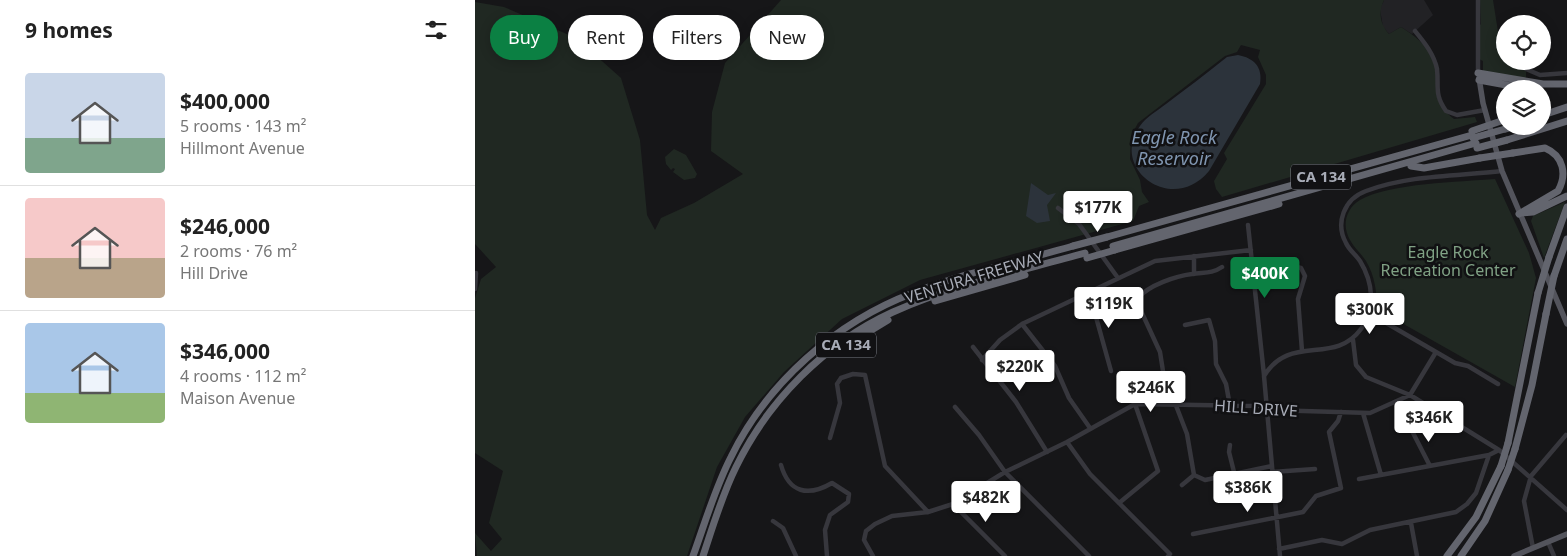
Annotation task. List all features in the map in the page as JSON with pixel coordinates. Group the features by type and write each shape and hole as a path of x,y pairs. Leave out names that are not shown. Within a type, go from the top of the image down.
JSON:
{"highway":[{"path":"1479,76 1543,84 1567,84"},
{"path":"1479,76 1496,81"},
{"path":"1551,112 1567,107"},
{"path":"1551,117 1567,112"},
{"path":"1551,122 1567,119"},
{"name":"VENTURA FREEWAY","path":"1551,121 1567,119"},
{"path":"1183,228 1496,131"},
{"name":"VENTURA FREEWAY","path":"693,556 731,455 759,413 781,384 813,352 848,326 874,311 913,293 1074,248 1111,243 1144,234 1183,228 1411,166 1496,131"},
{"path":"1170,221 1474,139"},
{"name":"VENTURA FREEWAY","path":"707,556 732,486 769,420 806,377 840,350 889,319 919,306 1086,255 1111,243 1144,234 1170,221 1425,148 1474,139"},
{"path":"1411,166 1425,168 1545,148 1561,160 1565,172 1563,185 1553,197 1529,207 1519,214"},
{"path":"1519,214 1533,212 1567,196"},
{"path":"1447,556 1476,518 1501,466 1508,443 1538,293 1567,208"},
{"path":"1461,556 1485,521 1508,470 1532,385 1555,276 1567,239"},
{"path":"703,556 730,480 749,444 788,391 827,354 870,324 911,304 1086,255"}],"main road":[{"path":"1479,76 1485,110 1502,171 1567,324"},
{"path":"1514,556 1567,534"}],"street":[{"path":"1478,0 1479,76"},
{"path":"1415,31 1427,45 1435,64 1436,90 1445,111 1457,115 1485,110"},
{"path":"1528,70 1540,75 1567,73"},
{"path":"1264,376 1270,366 1282,356 1330,348 1353,340 1363,328 1369,313 1371,294 1367,277 1359,259 1347,245 1341,232 1342,216 1350,201 1367,190 1401,182 1502,171"},
{"path":"1058,208 1079,224 1118,278"},
{"path":"1248,225 1280,556"},
{"path":"982,360 999,340 1021,324 1155,260 1251,250"},
{"path":"1194,256 1194,274"},
{"path":"1289,265 1301,268 1305,276 1298,299 1303,351"},
{"path":"1168,403 1160,352 1142,313 1138,298 1144,292 1179,276 1212,273 1222,268"},
{"path":"475,289 476,273"},
{"path":"1089,292 1111,371"},
{"path":"1369,313 1455,363 1468,366 1498,384"},
{"path":"1185,325 1209,320 1215,341 1216,364 1226,384 1230,406"},
{"path":"1021,324 1055,366 1069,398 1090,428"},
{"path":"1353,340 1356,365 1362,374 1410,395 1499,450 1531,476 1567,510"},
{"path":"973,347 1016,402 1047,452"},
{"path":"1410,395 1436,352"},
{"path":"830,438 840,403 837,384 841,378 853,374 865,374 885,466 928,512"},
{"name":"HILL DRIVE","path":"873,556 864,540 866,531 891,516 928,512 953,504 1005,472 1067,442 1135,404 1175,403 1371,413 1410,395"},
{"path":"1175,403 1187,434 1194,475"},
{"path":"1119,503 1158,471 1135,404"},
{"path":"955,407 979,435 1005,472 1089,556"},
{"path":"1193,534 1303,512 1316,496 1341,488 1329,432 1338,421 1341,412"},
{"path":"1363,413 1381,475"},
{"path":"1411,429 1430,466"},
{"path":"1533,548 1524,500 1531,476 1566,435"},
{"path":"1067,442 1090,474 1169,555"},
{"path":"1230,445 1229,452 1235,476"},
{"path":"1359,478 1489,455 1499,450"},
{"path":"1279,549 1322,540 1341,544 1371,530 1456,512 1477,493 1489,455"},
{"path":"781,465 784,477 800,490 818,491 832,483 849,494 848,502 830,515 825,530 827,556"},
{"path":"1194,475 1205,480 1272,469 1315,469"},
{"path":"1182,484 1194,475"},
{"path":"953,504 1005,556"},
{"path":"773,521 783,528 796,556"},
{"path":"1411,523 1417,556"},
{"path":"1548,542 1554,556"}],"shaded area":[{"path":"1384,0 1424,0 1433,15 1412,34 1401,27 1389,34 1383,27 1380,9"}],"green space":[{"path":"781,0 1384,0 1381,18 1389,34 1401,27 1422,43 1432,56 1436,73 1436,94 1444,110 1454,119 1475,117 1477,122 1222,197 1216,189 1214,181 1227,159 1224,153 1266,84 1266,75 1258,57 1260,50 1241,45 1237,52 1225,56 1138,123 1131,136 1130,159 1140,180 1142,192 1149,202 1139,206 1133,221 920,280 842,319 784,372 745,417 717,467 687,556 477,556 475,533 491,551 502,539 489,523 503,471 475,453 475,298 481,279 496,267 475,244 475,2 504,7 523,15 490,15 490,60 558,60 558,30 568,35 568,60 601,60 621,78 640,140 647,215 655,230 661,218 694,203 743,174 711,151 712,112 725,63 728,60 740,60 740,46 750,35 750,60 824,60 824,15 768,15"},
{"path":"1480,0 1493,0 1496,19 1496,70 1526,70 1526,79 1483,71 1483,61 1479,59 1478,22 1481,25"},
{"path":"674,149 686,155 697,174 695,178 684,180 673,172 675,169 671,170 666,164 665,157"},
{"name":"Eagle Rock Recreation Center","path":"1495,179 1529,253 1536,278 1515,387 1377,309 1372,273 1366,261 1350,241 1346,228 1347,215 1352,206 1373,194 1426,184"},
{"path":"1565,202 1544,258 1531,221 1533,216"}],"water":[{"name":"Eagle Rock Reservoir","path":"1238,55 1249,58 1256,64 1261,78 1260,84 1209,171 1194,184 1178,189 1163,188 1149,181 1138,171 1133,157 1133,142 1142,123 1227,57"},
{"path":"1031,183 1048,195 1056,193 1047,205 1050,221 1037,223 1026,216"}]}
